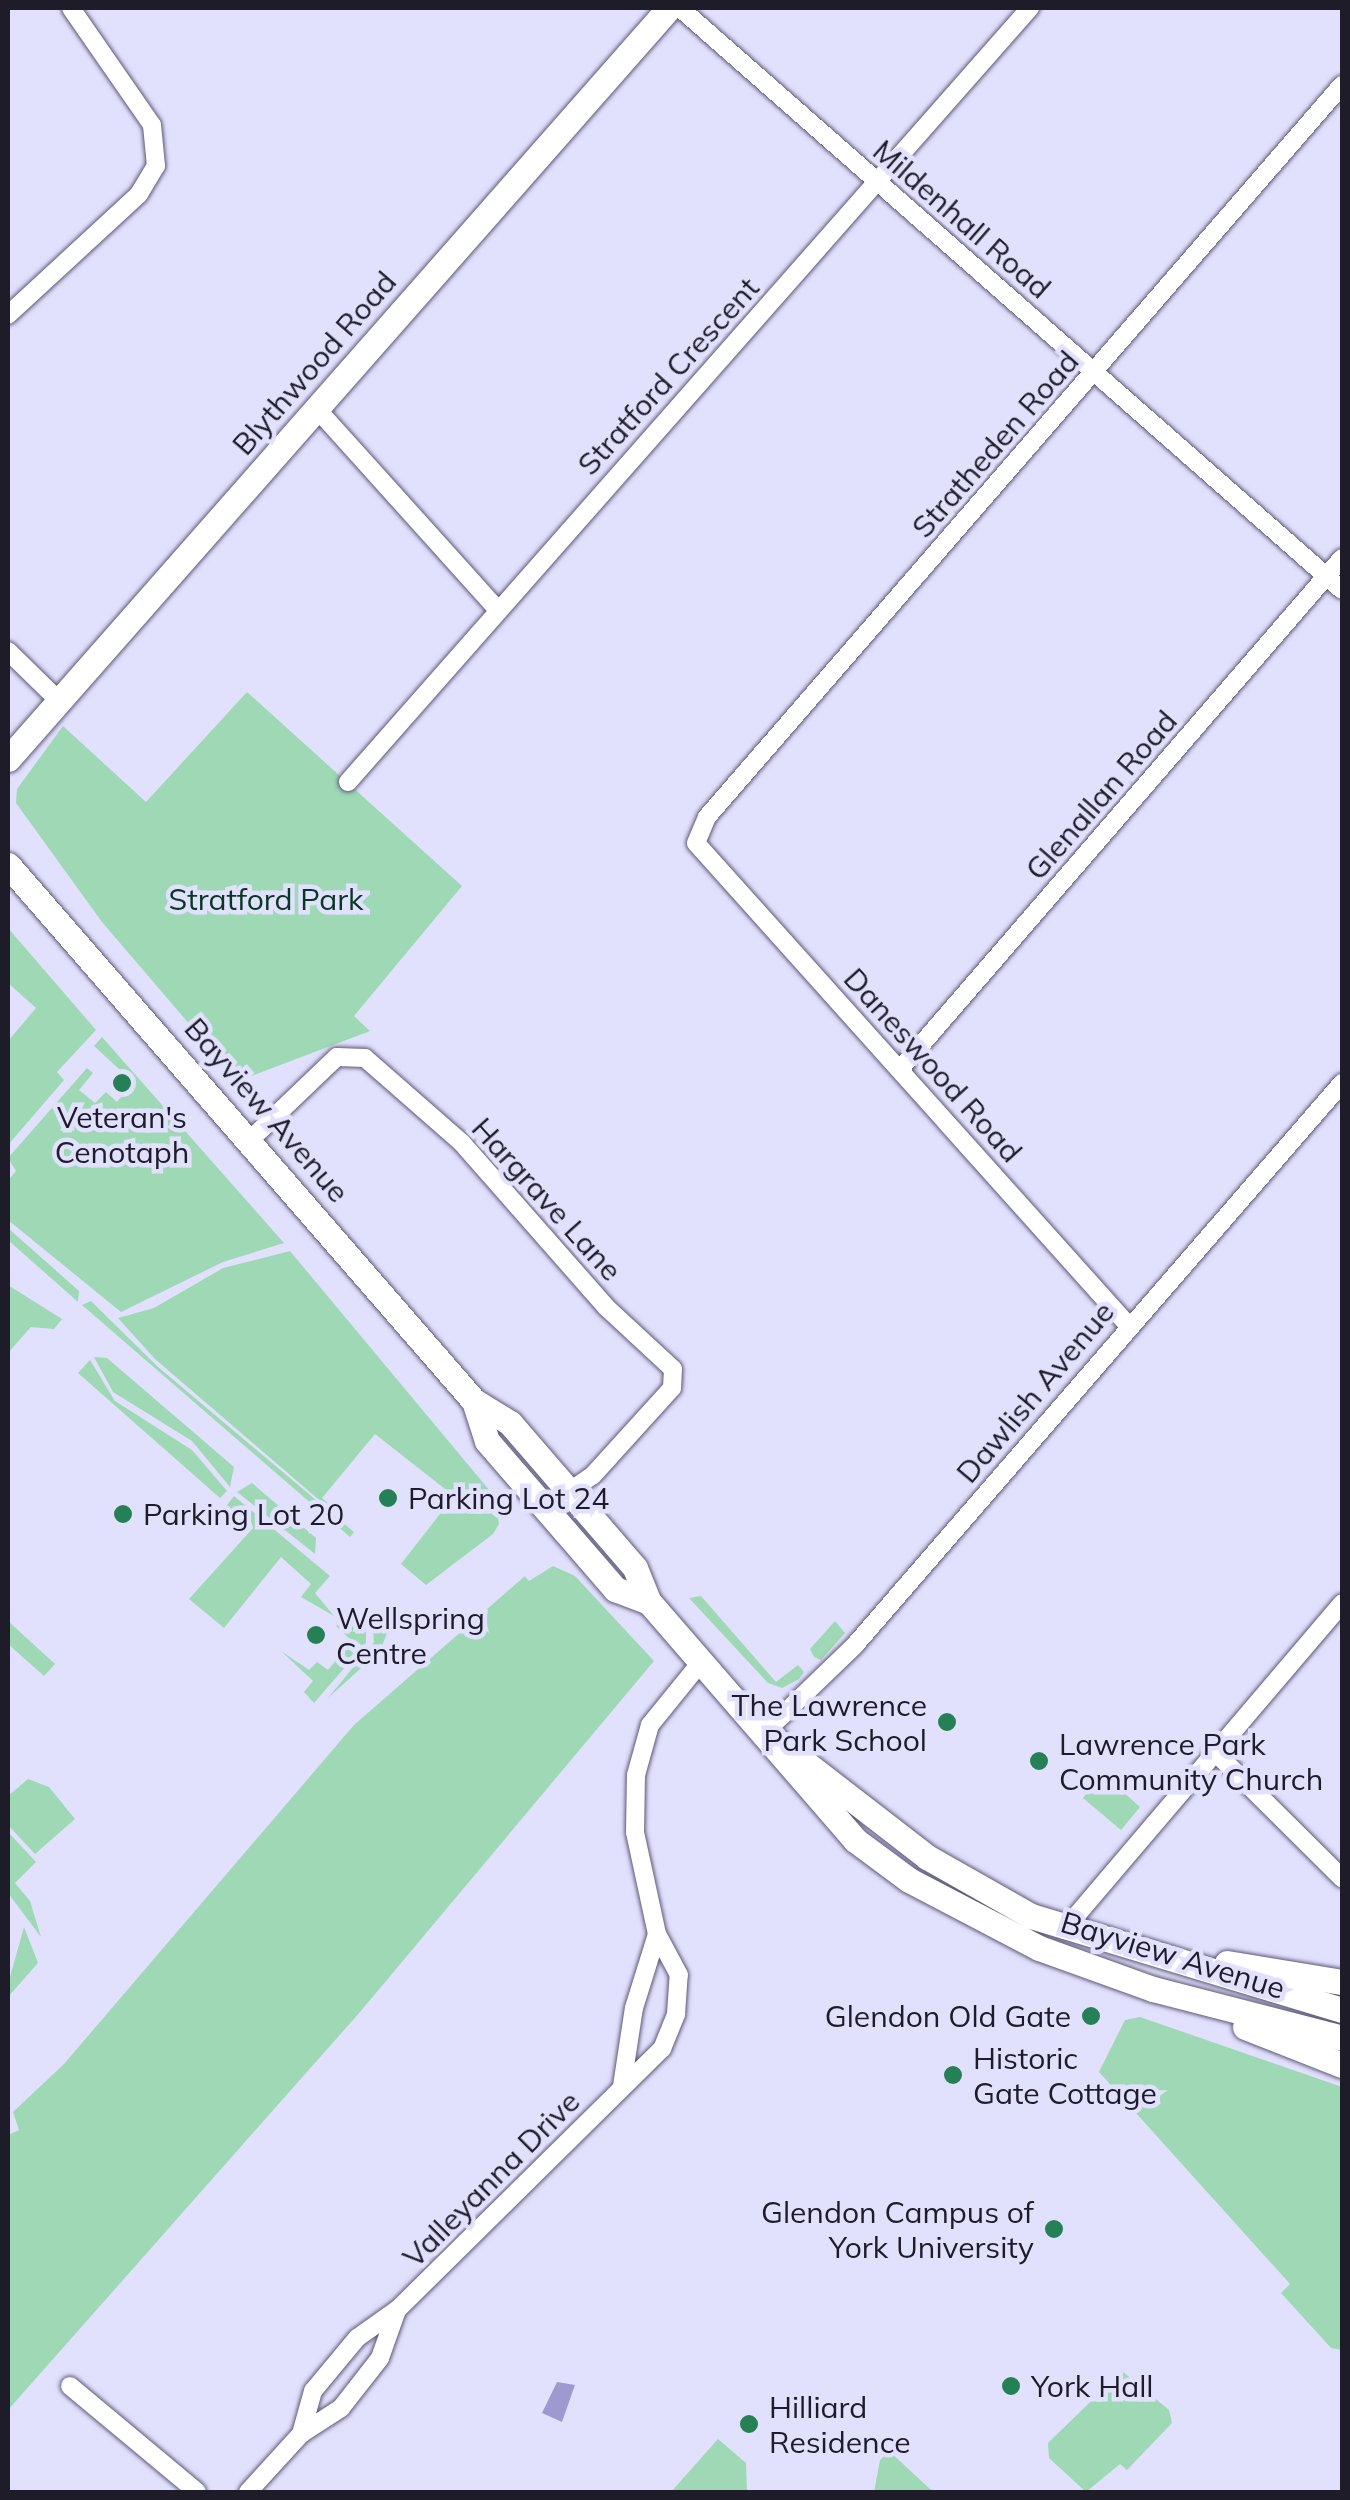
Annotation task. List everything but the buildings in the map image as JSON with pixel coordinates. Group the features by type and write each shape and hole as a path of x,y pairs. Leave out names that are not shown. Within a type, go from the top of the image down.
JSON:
{"main road":[{"name":"Blythwood Road","path":"8,760 668,8"},
{"name":"Bayview Avenue","path":"8,865 474,1401 510,1423 635,1568 648,1602 765,1732 824,1810 909,1880 1039,1948 1153,1989 1342,2038"},
{"name":"Bayview Avenue","path":"474,1401 487,1441 565,1532 615,1589 648,1602"},
{"name":"Bayview Avenue","path":"765,1732 927,1857 1064,1930 1342,2010"},
{"path":"1143,1952 1342,1982"},
{"path":"1153,1989 1342,2065"}],"street":[{"path":"8,315 139,194 156,166 152,125 71,8"},
{"name":"Mildenhall Road","path":"680,8 1342,590"},
{"name":"Stratford Crescent","path":"348,782 1030,8"},
{"name":"Stratheden Road","path":"696,843 707,817 1342,85"},
{"path":"317,409 498,610"},
{"name":"Glenallan Road","path":"901,1068 1342,558"},
{"path":"8,650 59,702"},
{"name":"Daneswood Road","path":"696,843 1128,1324"},
{"name":"Hargrave Lane","path":"250,1140 336,1057 365,1058 476,1156 606,1307 673,1369 672,1388 593,1475 569,1492"},
{"name":"Dawlish Avenue","path":"765,1732 835,1668 1128,1324 1342,1083"},
{"path":"1064,1930 1213,1750 1342,1603"},
{"name":"Valleyanna Drive","path":"301,2434 313,2390 357,2338 398,2310 662,2049 676,2014 680,1976 657,1934 635,1832 636,1775 650,1725 701,1662"},
{"path":"1213,1750 1342,1878"},
{"name":"Valleyanna Drive","path":"622,2086 634,2008 657,1934"},
{"name":"Valleyanna Drive","path":"248,2492 301,2434 340,2408 380,2358 398,2310"},
{"path":"70,2386 197,2492"}],"green space":[{"name":"Stratford Park","path":"247,692 462,886 354,1016 370,1031 238,1081 102,922 16,803 17,789 63,726 146,802"},
{"path":"8,928 96,1030 57,1072 64,1080 8,1145 8,1041 36,1008 8,983"},
{"path":"102,1037 284,1243 223,1262 121,1312 8,1220 8,1181 16,1171 8,1158 87,1068 93,1073 79,1090 95,1103 106,1092 117,1102 133,1082 94,1046"},
{"path":"8,1228 79,1291 78,1302 8,1240"},
{"path":"290,1251 495,1497 499,1524 493,1534 426,1585 401,1564 454,1496 375,1434 322,1498 330,1505 325,1505 155,1359 118,1318 154,1308 223,1268"},
{"path":"8,1285 62,1319 54,1329 31,1327 8,1353"},
{"path":"91,1301 158,1367 354,1532 350,1537 82,1305"},
{"path":"94,1357 107,1358 234,1467 230,1487 192,1441 113,1392"},
{"path":"90,1360 115,1401 192,1450 227,1491 220,1498 78,1373"},
{"path":"252,1483 316,1538 315,1554 237,1492"},
{"path":"234,1496 330,1576 315,1593 334,1616 301,1597 311,1584 281,1557 224,1628 189,1599 253,1528 227,1505"},
{"path":"553,1566 575,1576 654,1661 360,2012 8,2410 8,2135 19,2130 13,2112 64,2064 354,1725 525,1576 529,1581"},
{"path":"701,1596 776,1682 798,1665 804,1672 799,1679 782,1688 768,1683 689,1598"},
{"path":"355,1607 366,1623 366,1643 314,1703 304,1692 313,1681 281,1651 309,1670 317,1662 328,1670 352,1641 336,1626"},
{"path":"393,1618 380,1651 328,1698 374,1642 372,1620"},
{"path":"8,1621 55,1664 44,1676 8,1644"},
{"path":"835,1621 845,1633 821,1660 814,1657 810,1649"},
{"path":"1102,1773 1140,1807 1121,1830 1083,1798"},
{"path":"28,1779 49,1787 75,1819 35,1854 8,1825 8,1796"},
{"path":"8,1832 36,1862 15,1883 30,1901 41,1937 8,1893"},
{"path":"24,1927 38,1963 8,1997 8,1984"},
{"path":"1140,2017 1342,2087 1342,2350 1331,2348 1281,2293 1290,2284 1099,2072 1125,2020"},
{"path":"1122,2371 1169,2410 1172,2423 1127,2470 1120,2464 1086,2492 1049,2458 1048,2443"},
{"path":"718,2439 746,2463 747,2492 671,2492"},
{"path":"889,2451 935,2492 874,2492 880,2460"}],"shaded area":[{"path":"557,2382 575,2385 562,2422 542,2413"}],"place":[{"name":"Veteran's Cenotaph","path":"122,1083"},
{"name":"Parking Lot 24","path":"388,1498"},
{"name":"Parking Lot 20","path":"123,1514"},
{"name":"Wellspring Centre","path":"316,1635"},
{"name":"The Lawrence Park School","path":"947,1722"},
{"name":"Lawrence Park Community Church","path":"1039,1761"},
{"name":"Glendon Old Gate","path":"1091,2016"},
{"name":"Historic Gate Cottage","path":"953,2075"},
{"name":"Glendon Campus of York University","path":"1054,2229"},
{"name":"York Hall","path":"1011,2386"},
{"name":"Hilliard Residence","path":"749,2424"}]}
